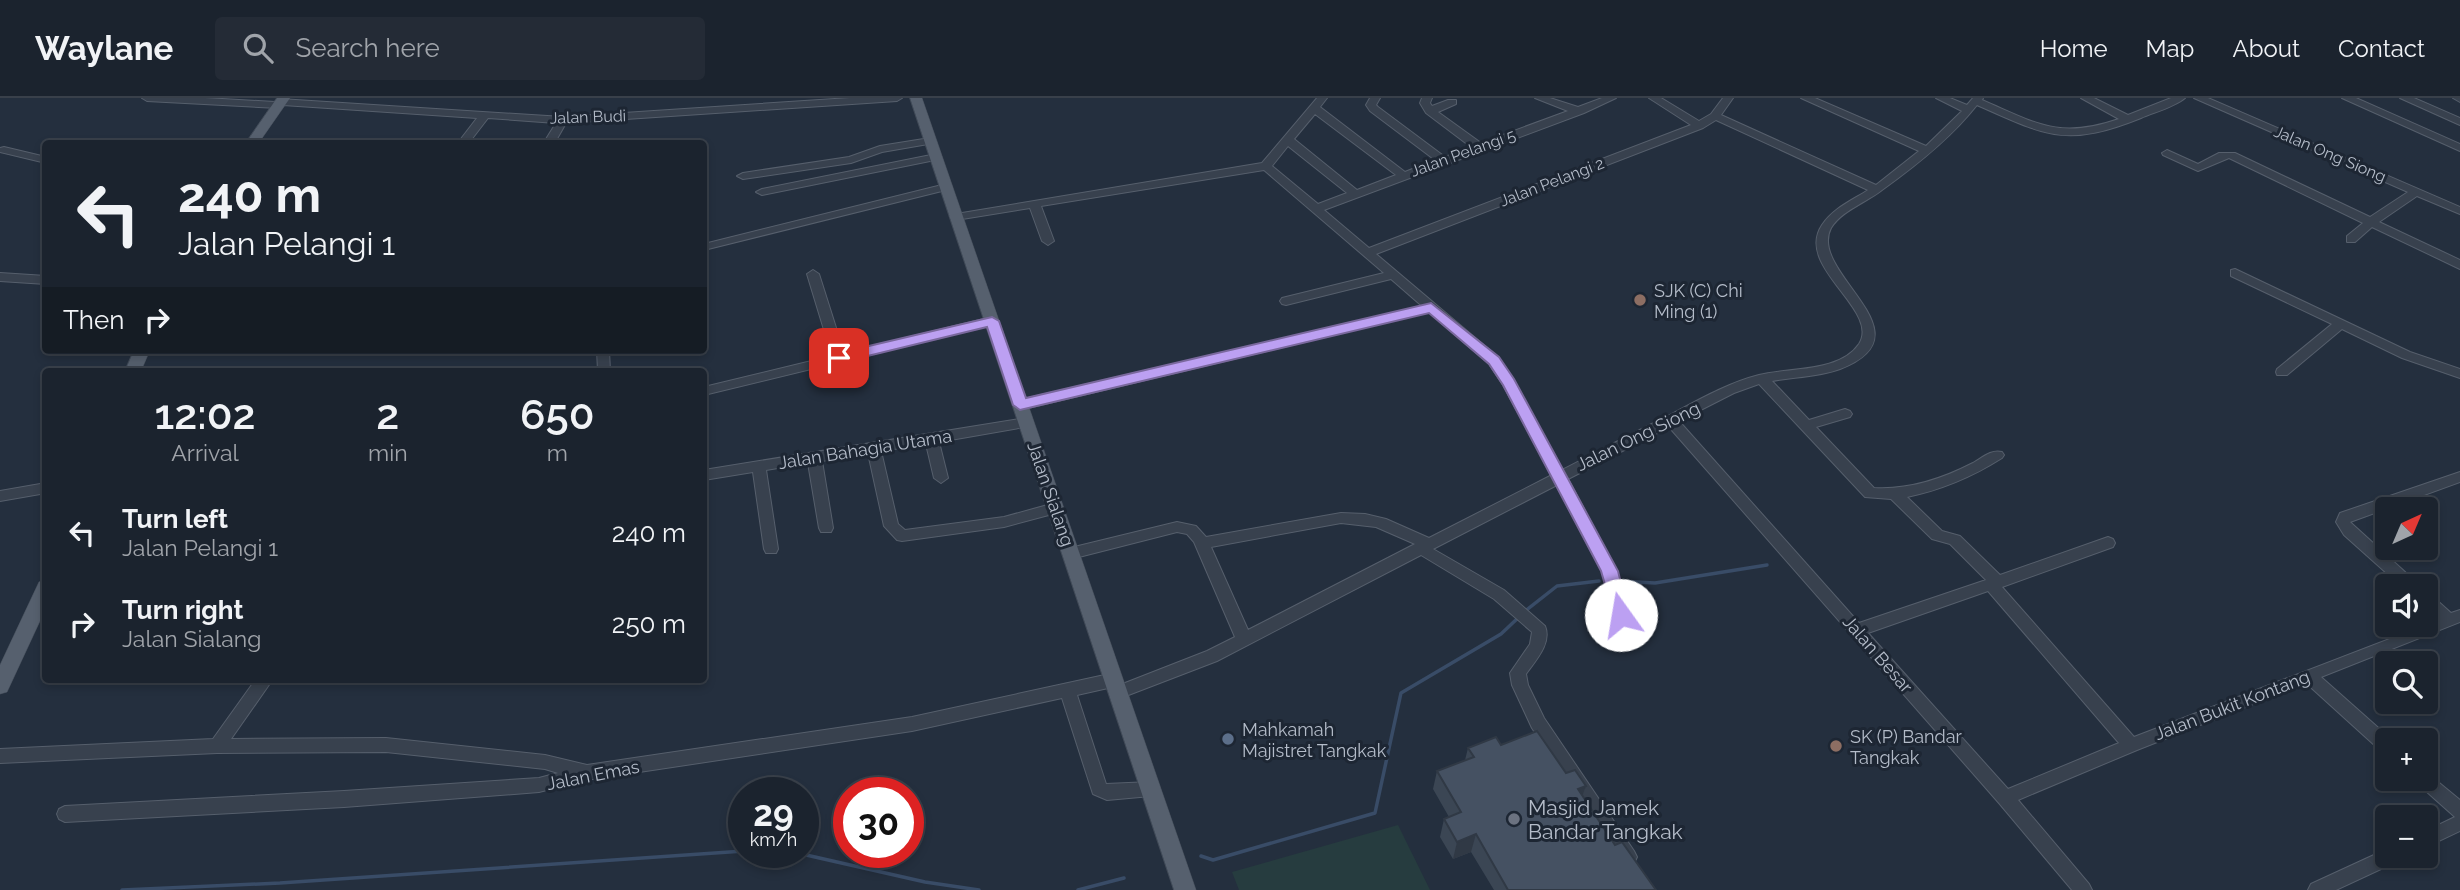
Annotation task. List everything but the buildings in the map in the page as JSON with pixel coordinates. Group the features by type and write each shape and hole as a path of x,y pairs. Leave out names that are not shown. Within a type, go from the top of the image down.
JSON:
{"main road":[{"name":"Jalan Sialang","path":"916,98 1185,890"},
{"path":"254,140 281,102"},
{"path":"0,686 42,596"}],"street":[{"name":"Jalan Budi","path":"147,98 281,102 563,120 897,98"},
{"path":"956,216 1266,166 1322,98"},
{"path":"1375,98 1371,105 1374,109 1442,160"},
{"path":"1427,98 1425,103 1430,111 1480,148"},
{"path":"1540,98 1580,111"},
{"name":"Jalan Pelangi 5","path":"1316,209 1611,98"},
{"path":"1654,98 1699,126"},
{"name":"Jalan Pelangi 2","path":"1367,253 1699,126 1715,116 1728,98"},
{"path":"1805,98 1926,150"},
{"path":"1941,98 1975,103 2045,129 2065,132 2099,128 2180,98"},
{"path":"2086,98 2126,118"},
{"name":"Jalan Ong Siong","path":"2199,98 2460,211"},
{"path":"2347,98 2460,148"},
{"path":"2405,98 2460,122"},
{"path":"1430,111 1452,102"},
{"name":"Jalan Ong Siong","path":"1116,686 1212,656 1559,475 1730,390 1762,379 1839,365 1855,355 1867,342 1868,334 1862,311 1827,261 1822,242 1825,230 1833,220 1926,150 1975,103"},
{"path":"1314,108 1403,175"},
{"path":"465,140 485,115"},
{"path":"1715,116 1876,189"},
{"path":"550,140 563,120"},
{"path":"1288,140 1355,194"},
{"path":"743,176 851,160 880,149 933,149"},
{"path":"762,192 933,149"},
{"path":"4,150 42,159"},
{"path":"2167,153 2198,168 2223,155 2231,155 2460,265"},
{"path":"1266,166 1494,361 1610,571 1621,615"},
{"path":"792,169 800,184"},
{"path":"707,246 946,187"},
{"path":"2351,239 2416,192"},
{"path":"1034,204 1048,241"},
{"path":"2235,273 2406,355 2460,374"},
{"path":"813,274 839,358"},
{"path":"1286,301 1392,275"},
{"path":"0,277 42,280"},
{"path":"1020,405 1431,308"},
{"path":"707,390 992,321"},
{"path":"2282,372 2341,323"},
{"path":"1762,379 1867,491 1874,494 1923,489 1977,467 1997,455"},
{"path":"1805,426 1846,414"},
{"name":"Jalan Besar","path":"1671,421 2005,798 2083,890"},
{"name":"Jalan Bahagia Utama","path":"707,475 1026,423"},
{"path":"931,438 941,478"},
{"path":"874,448 892,529 899,535 910,537 1004,523 1055,508"},
{"path":"814,457 826,528"},
{"path":"759,466 771,549"},
{"path":"2397,574 2349,531 2343,522 2345,517 2460,477"},
{"path":"0,496 42,489"},
{"path":"1893,492 1937,536 1955,540 2131,745"},
{"path":"1201,543 1341,518 1362,517 1401,528 1526,615 1540,630 1540,638 1518,673 1520,685 1538,723 1635,868"},
{"path":"1070,553 1177,527 1191,530 1201,543 1244,639"},
{"path":"1857,630 2108,543"},
{"path":"2438,607 2455,619"},
{"name":"Jalan Bukit Kontang","path":"2005,798 2131,745 2455,619"},
{"path":"2308,676 2375,735"},
{"path":"217,746 262,683"},
{"name":"Jalan Emas","path":"65,814 330,800 539,785 586,773 912,724 1068,691 1116,686"},
{"path":"1068,691 1099,789 1107,793 1151,789"},
{"path":"0,756 217,746 386,745 545,762 586,773"},
{"path":"2438,791 2460,811"},
{"path":"2438,833 2460,823"},
{"path":"2317,890 2375,863"}],"green space":[{"path":"1398,825 1430,890 1239,890 1232,872"}],"waterway":[{"path":"1617,581 1655,583 1767,565"},
{"path":"1524,612 1557,586 1599,581"},
{"path":"1201,856 1213,860 1375,813 1401,693 1501,634 1519,617"},
{"path":"122,890 280,883 728,852"},
{"path":"819,858 925,882 979,890"},
{"path":"1078,890 1124,878"}],"place":[{"name":"SJK (C) Chi Ming (1)","path":"1640,300"},
{"name":"Mahkamah Majistret Tangkak","path":"1228,739"},
{"name":"SK (P) Bandar Tangkak","path":"1836,746"},
{"name":"Masjid Jamek Bandar Tangkak","path":"1514,819"}],"route":[{"path":"839,358 992,321 1020,405 1431,308 1494,361 1509,383 1610,571 1621,615"}]}
